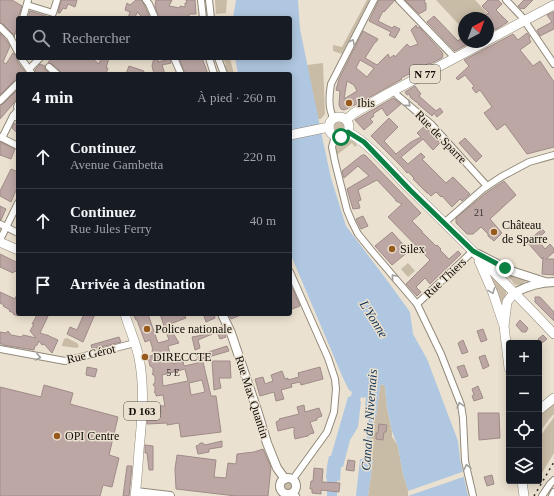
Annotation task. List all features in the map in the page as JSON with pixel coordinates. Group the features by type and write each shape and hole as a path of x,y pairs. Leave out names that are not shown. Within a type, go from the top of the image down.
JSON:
{"main road":[{"path":"494,37 554,5"},
{"name":"N 77","path":"346,120 354,113 394,90 474,48"},
{"path":"292,135 324,128 334,118 340,117 346,120 349,127 348,132 344,136 338,137 324,128"},
{"path":"348,132 364,142 553,332"},
{"path":"0,241 16,249"},
{"path":"475,253 493,293 504,326 506,343"},
{"path":"504,326 507,302 514,293"},
{"path":"119,316 129,327"},
{"name":"D 163","path":"126,316 136,343 142,392 142,420 135,494"},
{"path":"542,408 554,398"},
{"path":"522,484 523,494"}],"street":[{"path":"24,16 27,3 53,13 57,0"},
{"path":"201,0 203,16"},
{"path":"209,0 211,16"},
{"path":"334,118 330,107 329,92 331,84 374,0"},
{"path":"398,0 455,58"},
{"path":"506,0 522,16 554,64"},
{"path":"149,1 154,16"},
{"path":"0,27 10,37 16,38"},
{"path":"22,60 29,72 38,60"},
{"path":"175,60 180,72"},
{"path":"210,60 213,72"},
{"path":"219,60 223,72"},
{"path":"49,67 55,72"},
{"path":"0,102 16,86"},
{"name":"Rue de Sparre","path":"394,90 397,95 431,124 487,186"},
{"path":"15,117 1,138 16,145"},
{"path":"335,136 332,149 336,170 347,210 352,222 358,234 370,250 417,304 441,354 461,405 465,461 473,496"},
{"path":"444,223 487,186 529,162 554,155"},
{"path":"0,241 16,207"},
{"path":"0,224 16,232"},
{"path":"475,253 510,271 545,282"},
{"name":"Rue Thiers","path":"417,304 475,253"},
{"path":"289,479 295,481 296,486 294,494 280,494 282,482 289,479 299,470 327,432 334,412 336,389 334,375 328,358 292,277"},
{"path":"514,293 528,286 545,282 554,282"},
{"name":"Rue Max Quantin","path":"223,316 231,333 277,468 289,479"},
{"name":"Rue Gérot","path":"0,349 65,361 136,343"},
{"path":"542,496 554,480"},
{"path":"552,496 554,492"},
{"path":"135,494 170,496"}],"shaded area":[{"path":"215,0 227,0 226,13 216,14"},
{"path":"367,0 370,0 342,54 333,51 333,45 342,47"},
{"path":"436,0 475,0 486,12 458,12 458,24"},
{"path":"224,60 230,60 234,72 225,72 224,68 226,65"},
{"path":"323,63 325,114 321,119 318,119 307,65"},
{"path":"339,122 344,127 339,132 334,127"},
{"path":"350,140 357,145 355,147 352,143 337,155 336,147 338,144"},
{"path":"408,263 415,271 408,277 401,269"},
{"path":"508,274 528,280 522,284 515,285 507,275"},
{"path":"491,277 506,291 506,298 502,306"},
{"path":"67,338 77,343 79,346 77,348 62,346 64,339"},
{"path":"383,384 385,387 392,437 398,447 408,496 368,496 373,461 368,460 373,417 376,417 380,386"},
{"path":"554,403 554,414 542,429 542,413"},
{"path":"554,417 554,453 542,473 542,448 542,434"},
{"path":"289,481 294,486 289,491 284,486"}],"water":[{"path":"236,0 298,0 300,29 323,141 331,178 346,226 410,312 413,334 427,359 458,441 460,459 468,496 408,496 398,447 392,431 387,408 385,387 383,384 380,386 376,417 373,417 368,460 373,460 368,496 356,496 360,459 364,459 369,417 364,416 365,397 361,397 360,400 358,427 350,440 343,467 341,467 340,481 326,479 329,456 331,456 348,397 351,396 352,392 349,390 343,378 292,258 292,72 238,72 235,60 292,60 292,16 233,16"}],"pier":[{"path":"465,471 466,476 408,496 408,491"}],"building":[{"path":"0,0 12,0 22,6 19,16 16,16 16,30 14,35 0,23"},
{"path":"61,0 77,0 75,7 68,4 66,9 63,8 60,13 58,13"},
{"path":"136,0 142,0 149,16 141,16 137,12 136,16 129,16 130,12 125,10 127,3 130,5"},
{"path":"156,0 172,0 169,6 180,8 180,6 185,7 185,3 187,3 186,0 195,0 196,14 189,14 189,16 158,16 155,6"},
{"path":"379,0 395,0 384,12 383,11 378,21 392,28 394,26 400,29 395,38 389,35 391,32 369,21"},
{"path":"405,0 425,0 424,3 426,3 426,10 419,14"},
{"path":"488,0 498,0 502,4 496,10 508,22 495,30 494,12 488,12 482,6"},
{"path":"524,0 533,0 524,9 521,9 518,6"},
{"path":"30,11 46,16 29,16"},
{"path":"554,12 554,29 540,36 537,30 552,22 547,15"},
{"path":"434,16 458,41 458,48 461,48 455,51 427,22"},
{"path":"416,25 417,28 419,27 442,52 442,58 430,64 429,63 410,75 409,74 401,78 402,79 365,100 344,110 341,109 339,105 340,91 336,90 339,79 363,31 378,39 365,58 377,65 388,54 390,58 394,55 395,57 407,44 410,47 418,44 411,30","holes":["360,60 374,68 367,77 356,68","347,81 354,85 357,91 344,99"]},
{"path":"0,33 10,46 3,62 6,64 13,53 16,55 16,60 25,72 16,72 16,80 0,95"},
{"path":"527,33 531,42 520,50 533,66 540,61 554,82 554,147 527,154 505,124 497,130 484,113 492,107 480,90 476,93 472,88 474,86 465,75 458,80 456,78 469,66 464,60 487,48 494,48 494,44 513,34 518,40"},
{"path":"50,60 94,60 99,64 100,60 108,60 106,68 108,68 107,72 60,72 52,64 48,63"},
{"path":"154,60 158,60 158,62 170,60 171,63 162,65 164,72 154,72 152,66"},
{"path":"180,60 203,60 207,72 184,72"},
{"path":"40,64 45,66 45,69 48,72 36,72 35,70"},
{"path":"129,66 144,71 144,72 127,72"},
{"path":"415,86 421,94 419,96 436,111 440,108 443,112 437,117 434,113 432,116 411,98 409,94 407,95 405,92"},
{"path":"16,91 16,101 0,119 0,105 3,104"},
{"path":"393,98 401,104 387,116 382,108 373,114 374,116 370,119 373,122 364,130 355,120"},
{"path":"389,118 398,127 384,141 396,154 411,142 421,137 417,133 425,126 440,143 433,150 423,139 401,157 408,164 421,153 425,157 422,159 446,183 453,177 470,194 462,201 460,199 452,207 436,192 431,196 427,193 413,179 414,178 408,172 407,173 371,136"},
{"path":"14,123 16,124 16,132 12,128"},
{"path":"465,138 482,156 476,162 459,143"},
{"path":"0,142 15,149 11,159 0,155"},
{"path":"362,155 365,155 421,213 412,221 436,246 437,245 441,249 440,250 449,259 458,251 461,254 430,284 425,278 416,287 421,292 417,296 406,284 430,260 388,217 402,204 396,201 377,180 358,190 361,200 358,201 360,208 353,209 347,189 369,176 358,166 344,178 342,171"},
{"path":"11,169 16,171 16,191 11,202 0,196 0,191"},
{"path":"504,181 516,195 490,219 502,233 494,241 481,227 473,234 467,234 456,223 456,218 486,193"},
{"path":"0,206 6,209 1,220 0,220"},
{"path":"363,216 368,226 361,229 356,219"},
{"path":"542,229 545,232 537,239 545,249 550,244 554,249 554,252 546,259 554,259 554,275 542,274 543,257 542,259 527,242"},
{"name":"Silex","path":"392,232 409,251 392,265 375,246"},
{"path":"0,254 16,262 16,272 13,273 0,267"},
{"path":"292,288 300,306 292,309"},
{"path":"0,292 15,299 16,297 16,315 9,311 10,310 0,303"},
{"path":"535,297 540,297 554,312 554,321 535,302"},
{"path":"48,316 40,333 58,340 52,353 39,341 34,350 0,344 0,332 6,333 8,331 11,335 22,337 23,335 36,338 30,331 36,317"},
{"path":"83,316 94,316 83,342 67,334 70,327 77,330"},
{"path":"134,316 149,316 158,343 169,340 161,316 185,316 186,318 170,324 179,343 168,346 173,364 183,361 184,366 203,362 211,396 216,396 221,432 181,437 179,423 167,425 167,423 147,424 148,415 161,413 160,406 165,406 163,395 156,396 154,392 155,386 153,385 155,382 155,376 152,374 153,368 150,366 148,357 153,355 150,340 145,342 137,320","holes":["185,369 188,381 163,386 162,375","202,380 205,392 191,395 189,383"]},
{"path":"204,316 214,316 215,318 206,322"},
{"path":"229,316 238,316 231,319"},
{"path":"520,320 528,328 526,332 522,332 516,325"},
{"path":"222,327 226,337 220,339 216,330"},
{"path":"215,328 217,332 198,340 200,348 195,350 192,337 203,335 202,333"},
{"path":"483,329 487,340 481,342 477,331"},
{"path":"543,335 547,339 542,343 542,340 538,339"},
{"path":"119,337 121,342 92,349 91,345"},
{"path":"463,340 468,352 462,354 458,343"},
{"path":"227,346 229,351 198,360 196,356"},
{"path":"485,355 489,366 483,369 479,357"},
{"path":"212,361 230,361 231,378 219,378 221,388 214,390"},
{"path":"464,365 468,376 462,378 457,367"},
{"path":"87,367 97,369 95,377 86,375"},
{"path":"320,367 323,379 301,385 300,382 291,384 292,387 281,390 284,399 276,401 274,392 260,396 255,379 263,377 265,384 273,381 271,375 282,371 285,379 288,378 288,380 299,377 298,373"},
{"name":"OPI Centre","path":"44,385 73,393 70,404 118,417 109,455 119,458 112,487 103,485 100,496 0,496 0,387 41,397"},
{"path":"478,386 483,398 474,401 472,389"},
{"path":"304,405 305,412 319,408 322,416 317,418 317,420 310,422 314,433 295,439 294,427 278,431 276,422 280,420 279,419 299,414 297,407"},
{"path":"478,413 499,413 500,438 479,440"},
{"path":"379,424 387,425 383,440 376,439"},
{"path":"222,441 222,447 209,449 209,452 198,454 196,446 200,443 205,445"},
{"path":"145,445 153,446 153,470 149,470 147,453 145,453"},
{"path":"263,449 271,467 268,496 236,496 176,489 175,469 177,455 216,460 214,477 226,478 228,463 236,464 237,454 254,452"},
{"path":"348,460 355,461 354,471 346,470"},
{"path":"127,466 132,466 129,496 123,496"},
{"path":"314,468 323,469 322,482 340,483 339,492 321,490 321,494 312,493 312,489 310,489 311,481 313,481"},
{"path":"492,475 494,484 487,486 484,477"}],"waterway":[{"path":"332,496 332,480 335,466"}],"railway":[{"path":"534,496 554,462"}],"place":[{"name":"Ibis","path":"349,103"},
{"name":"Château de Sparre","path":"494,232"},
{"name":"Silex","path":"392,249"},
{"name":"Police nationale","path":"147,329"},
{"name":"DIRECCTE","path":"145,357"},
{"name":"OPI Centre","path":"57,436"}],"route":[{"path":"341,137 348,132 364,142 410,190 473,251 505,268"}],"water label":[{"name":"L'Yonne","path":"374,319"},
{"name":"Canal du Nivernais","path":"369,420"}]}
